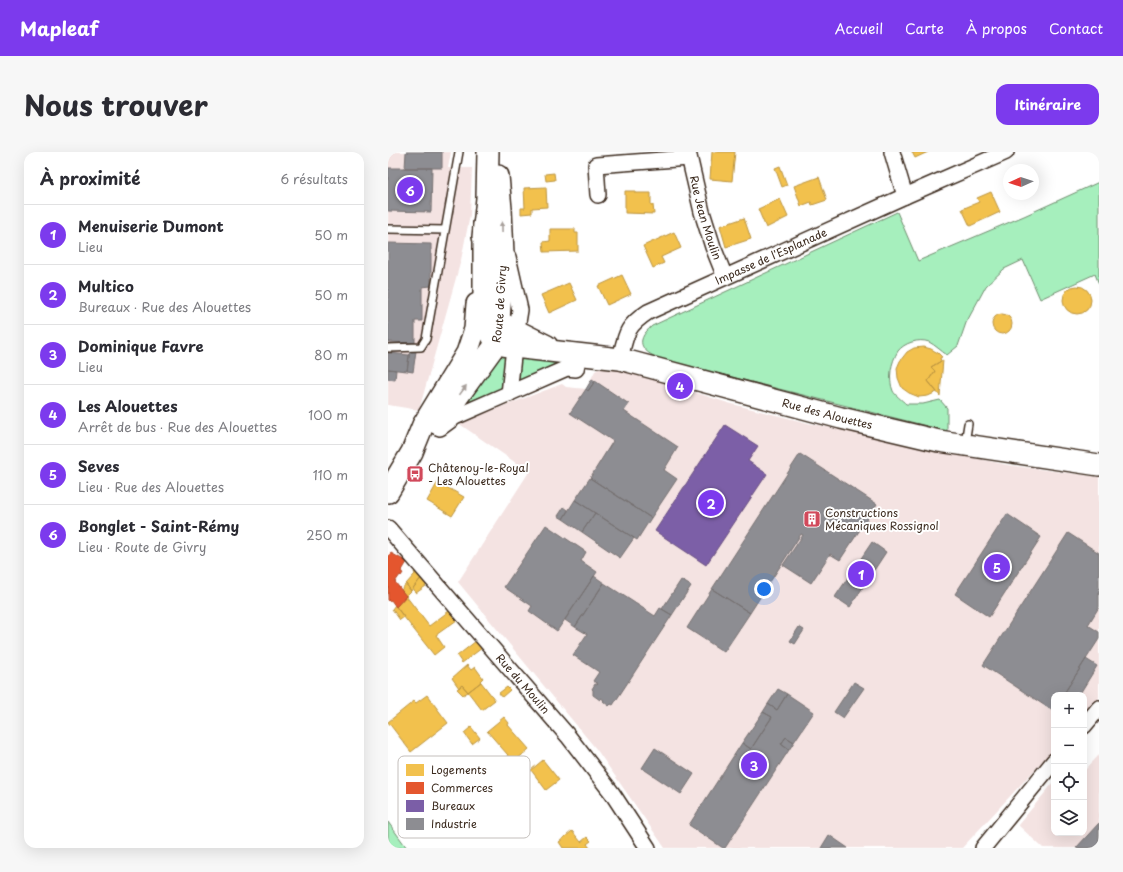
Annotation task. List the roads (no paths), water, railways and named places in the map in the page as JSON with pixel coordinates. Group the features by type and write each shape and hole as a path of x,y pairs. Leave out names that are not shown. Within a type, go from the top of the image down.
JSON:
{"street":[{"path":"488,152 487,198 484,224 484,319 498,333 509,394"},
{"name":"Route de Givry","path":"412,452 432,432 498,333 502,254 498,170 494,152"},
{"path":"892,152 905,196"},
{"name":"Impasse de l'Esplanade","path":"620,359 627,331 635,320 648,312 1006,152"},
{"name":"Rue Jean Moulin","path":"598,195 596,165 689,155 710,240 725,277"},
{"name":"Route de Givry","path":"388,492 412,452 423,425 467,353 498,333"},
{"name":"Rue des Alouettes","path":"498,333 559,351 620,359 841,418 939,441 1099,465"},
{"path":"432,432 455,417 567,368 576,369 579,354"},
{"name":"Rue du Moulin","path":"388,528 568,736 612,793 648,848"},
{"path":"1087,722 1099,708"},
{"path":"983,848 1052,764"}],"lane":[{"path":"388,348 421,347 426,339 459,152"},
{"path":"388,230 445,230"},
{"path":"964,445 968,424"}],"place":[{"name":"Bonglet - Saint-Rémy","path":"410,190"},
{"name":"Les Alouettes","path":"680,386"},
{"name":"Châtenoy-le-Royal - Les Alouettes","path":"415,474"},
{"name":"Multico","path":"711,503"},
{"name":"Constructions Mécaniques Rossignol","path":"812,519"},
{"name":"Seves","path":"997,567"},
{"name":"Menuiserie Dumont","path":"861,574"},
{"name":"Dominique Favre","path":"754,765"}]}
